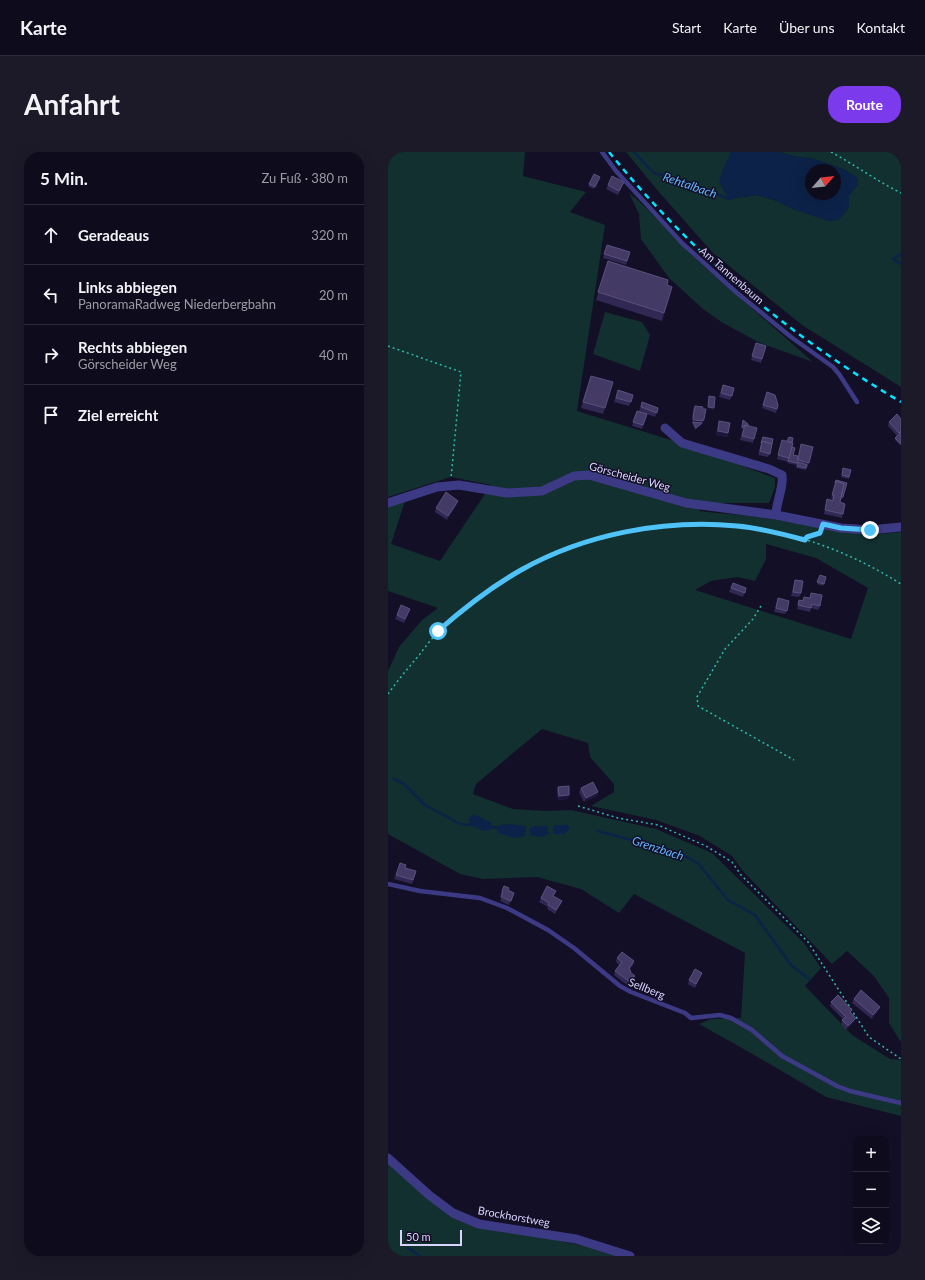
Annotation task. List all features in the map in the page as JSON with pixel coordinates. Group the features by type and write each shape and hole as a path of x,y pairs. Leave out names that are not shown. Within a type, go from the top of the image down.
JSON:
{"street":[{"path":"665,428 682,442 769,469 782,475 783,480 776,514"},
{"name":"Görscheider Weg","path":"388,503 437,487 451,485 507,492 542,491 574,476 589,475 686,503 776,514 841,528 870,530 901,527"},
{"name":"Brockhorstweg","path":"388,1158 447,1209 479,1224 576,1239 630,1256"}],"lane":[{"name":"Am Tannenbaum","path":"602,152 616,171 682,243 736,292 792,337 833,367 857,402"},
{"name":"Sellberg","path":"388,884 420,891 468,896 498,904 561,938 587,957 615,983 625,989 685,1013 691,1018 720,1015 731,1018 752,1030 782,1056 837,1086 850,1091 901,1103"}],"path":[{"path":"831,152 901,193"},
{"path":"388,346 461,372 451,485"},
{"path":"805,540 807,537 820,533 823,524"},
{"path":"388,694 438,631 459,613 500,583 521,570 544,559 582,544 626,532 654,527 682,525 749,527 805,540 835,550 864,562 901,584"},
{"path":"761,606 753,619 725,649 697,696 698,706 794,760"},
{"path":"578,806 618,818 658,825 706,846 732,862 741,875 808,942 869,1037 901,1059"}],"green space":[{"path":"388,152 525,152 523,176 586,192 570,212 605,225 577,411 684,444 775,478 775,487 769,503 704,503 699,511 762,518 857,533 886,534 901,532 901,1042 889,1023 889,998 874,976 847,951 832,964 743,871 732,856 700,836 656,820 591,806 614,792 614,784 590,757 588,743 542,729 476,784 473,794 513,809 546,811 571,810 656,829 712,853 804,943 821,968 805,986 852,1035 890,1059 901,1060 901,1116 826,1097 699,1024 711,1019 741,1018 745,953 634,894 619,913 581,889 537,877 483,879 460,874 388,834 388,671 399,647 422,620 438,608 388,591 388,506 405,501 391,544 440,561 491,485 451,477 388,497","holes":["766,544 816,558 868,588 851,639 695,590 711,581 737,577 755,581 766,559"]},
{"path":"626,152 731,152 729,158 729,199 757,195 829,221 838,220 849,208 849,195 858,185 845,170 841,169 841,164 828,164 814,159 792,156 779,152 901,152 901,387 802,325 713,253 658,191"},
{"path":"629,193 640,202 698,261 813,362 760,343 723,323 703,309 669,278 641,239 639,214"},
{"path":"605,312 642,322 650,335 640,371 593,354"},
{"path":"388,1163 438,1207 470,1225 522,1233 584,1246 615,1256 388,1256"}],"water":[{"path":"731,152 779,152 792,156 814,159 828,164 805,164 805,200 841,200 841,169 858,178 858,185 849,195 849,208 838,220 829,221 757,195 729,199 719,182"},
{"path":"474,814 491,822 492,827 490,830 483,831 471,825 468,819"},
{"path":"511,824 526,826 525,836 514,838 498,833 498,828 500,825"},
{"path":"555,825 568,825 570,828 564,834 553,834"},
{"path":"535,826 547,826 549,834 543,837 531,836 529,828"}],"building":[{"path":"594,174 600,177 595,187 589,184"},
{"path":"612,176 624,182 619,191 608,185"},
{"path":"607,245 630,252 627,261 604,254"},
{"path":"608,261 668,280 667,285 672,287 664,313 598,292"},
{"path":"756,343 766,346 762,359 752,356"},
{"path":"591,376 613,382 605,408 583,402"},
{"path":"723,385 734,388 732,396 721,393"},
{"path":"618,390 633,395 631,402 616,398"},
{"path":"767,392 775,395 778,405 777,409 763,405"},
{"path":"709,396 715,397 714,408 708,407"},
{"path":"642,402 658,408 657,413 641,407"},
{"path":"695,406 706,409 703,421 694,420"},
{"path":"637,411 647,414 643,425 633,422"},
{"path":"897,414 901,419 901,431 899,433 889,422"},
{"path":"743,420 748,424 748,426 745,425 742,427"},
{"path":"719,421 730,423 728,433 718,431"},
{"path":"693,422 702,423 696,428"},
{"path":"745,425 757,428 754,439 742,436"},
{"path":"901,432 901,444 895,438"},
{"path":"763,437 773,439 772,444 762,441 761,443"},
{"path":"789,437 793,438 792,443 787,441"},
{"path":"782,440 793,443 789,458 778,455"},
{"path":"762,441 772,444 770,454 760,451"},
{"path":"801,444 813,447 809,463 798,460"},
{"path":"792,447 795,448 793,455 798,456 797,463 788,461"},
{"path":"798,462 807,465 806,468 797,466"},
{"path":"843,468 851,470 849,477 842,475"},
{"path":"836,480 847,483 843,497 841,497 844,484 836,481 835,483"},
{"path":"836,481 844,484 840,502 845,504 843,514 825,510 827,499 833,501 834,495 832,495"},
{"path":"446,492 458,501 448,516 436,508"},
{"path":"820,575 826,577 824,584 817,582"},
{"path":"795,580 803,581 801,593 793,592"},
{"path":"733,583 746,588 745,593 731,588"},
{"path":"811,593 822,595 820,606 812,604 811,608 798,605 799,600 803,601 804,597 810,598"},
{"path":"778,598 789,601 787,611 776,608"},
{"path":"401,605 410,609 405,619 397,615"},
{"path":"593,782 598,792 586,798 581,788"},
{"path":"569,786 569,795 559,796 558,787"},
{"path":"400,863 406,865 405,868 416,871 413,880 396,875"},
{"path":"504,886 509,888 508,890 514,893 511,901 501,897"},
{"path":"547,886 556,891 553,896 562,901 556,910 541,898"},
{"path":"622,952 634,961 629,969 635,976 630,982 615,971 622,962 617,958"},
{"path":"695,969 702,973 696,984 689,980"},
{"path":"861,990 880,1007 873,1015 854,999"},
{"path":"838,995 852,1010 850,1012 856,1018 848,1026 842,1020 846,1017 831,1002"}],"waterway":[{"name":"Rehtalbach","path":"634,152 654,173 688,182 729,199 732,198"},
{"name":"Rehtalbach","path":"901,254 893,259 901,264"},
{"name":"Grenzbach","path":"394,779 403,783 425,805 460,824 473,825"},
{"name":"Grenzbach","path":"490,827 501,828"},
{"name":"Grenzbach","path":"598,831 679,853 698,863 728,900 755,915 791,965 809,979"},
{"path":"408,1248 420,1256"}],"railway":[{"path":"609,152 674,225 744,290 819,349 901,402"}],"route":[{"path":"438,631 479,598 521,570 544,559 604,537 654,527 682,525 749,527 805,540 807,537 820,533 823,524 841,528 870,530"}]}
